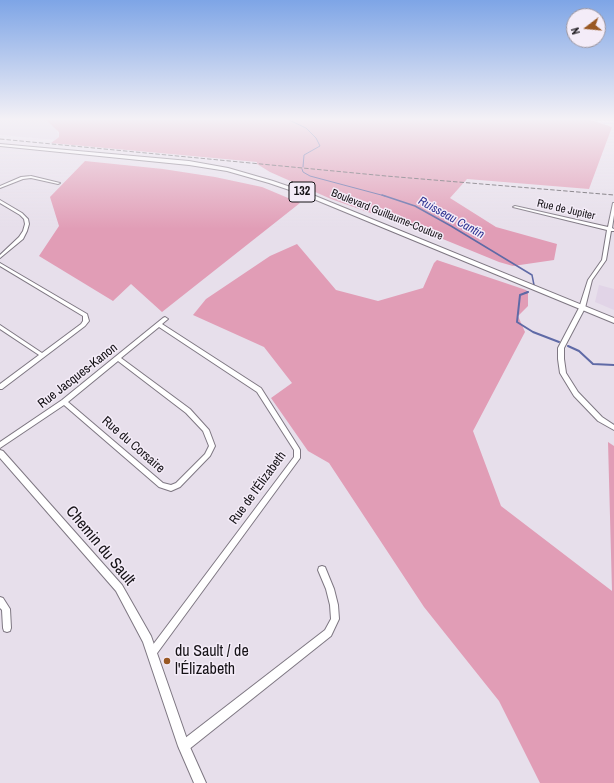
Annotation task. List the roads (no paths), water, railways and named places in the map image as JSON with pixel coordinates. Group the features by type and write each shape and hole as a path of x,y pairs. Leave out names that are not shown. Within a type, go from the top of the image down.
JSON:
{"main road":[{"name":"Boulevard Guillaume-Couture","path":"121,157 189,163 228,170 271,182 306,194 614,321"}],"street":[{"path":"0,187 22,178 31,177 58,183"},
{"path":"0,201 21,214 26,219 27,224 21,238 0,257"},
{"path":"614,204 611,229 604,260 590,280 582,308 561,348 562,373 576,394 600,419 614,428"},
{"name":"Rue de Jupiter","path":"515,207 611,229"},
{"path":"0,264 84,315 86,320 83,325 0,387"},
{"name":"Rue Jacques-Kanon","path":"0,445 64,402 119,359 165,319"},
{"name":"Rue de l'Élizabeth","path":"152,653 297,458 297,450 259,390 159,324"},
{"path":"0,326 42,355"},
{"name":"Rue du Corsaire","path":"64,402 161,485 171,488 178,485 207,456 212,446 206,430 188,411 119,359"},
{"name":"Chemin du Sault","path":"0,452 119,588 147,640 184,746 200,783"},
{"path":"184,746 328,632 335,619 334,604 330,589 322,570"},
{"path":"0,601 6,609 7,628"}],"waterway":[{"name":"Ruisseau Cantin","path":"303,167 304,157"},
{"name":"Ruisseau Cantin","path":"302,169 303,172 310,176 385,196"},
{"name":"Ruisseau Cantin","path":"385,196 415,206 451,226 532,275 534,285"},
{"name":"Ruisseau Cantin","path":"525,293 528,292 520,295 517,322 533,332 559,342"},
{"name":"Ruisseau Cantin","path":"568,346 579,351 593,364 614,365"}],"railway":[{"path":"183,157 386,176 614,195"}],"place":[{"name":"du Sault / de l'Élizabeth","path":"167,661"}]}
